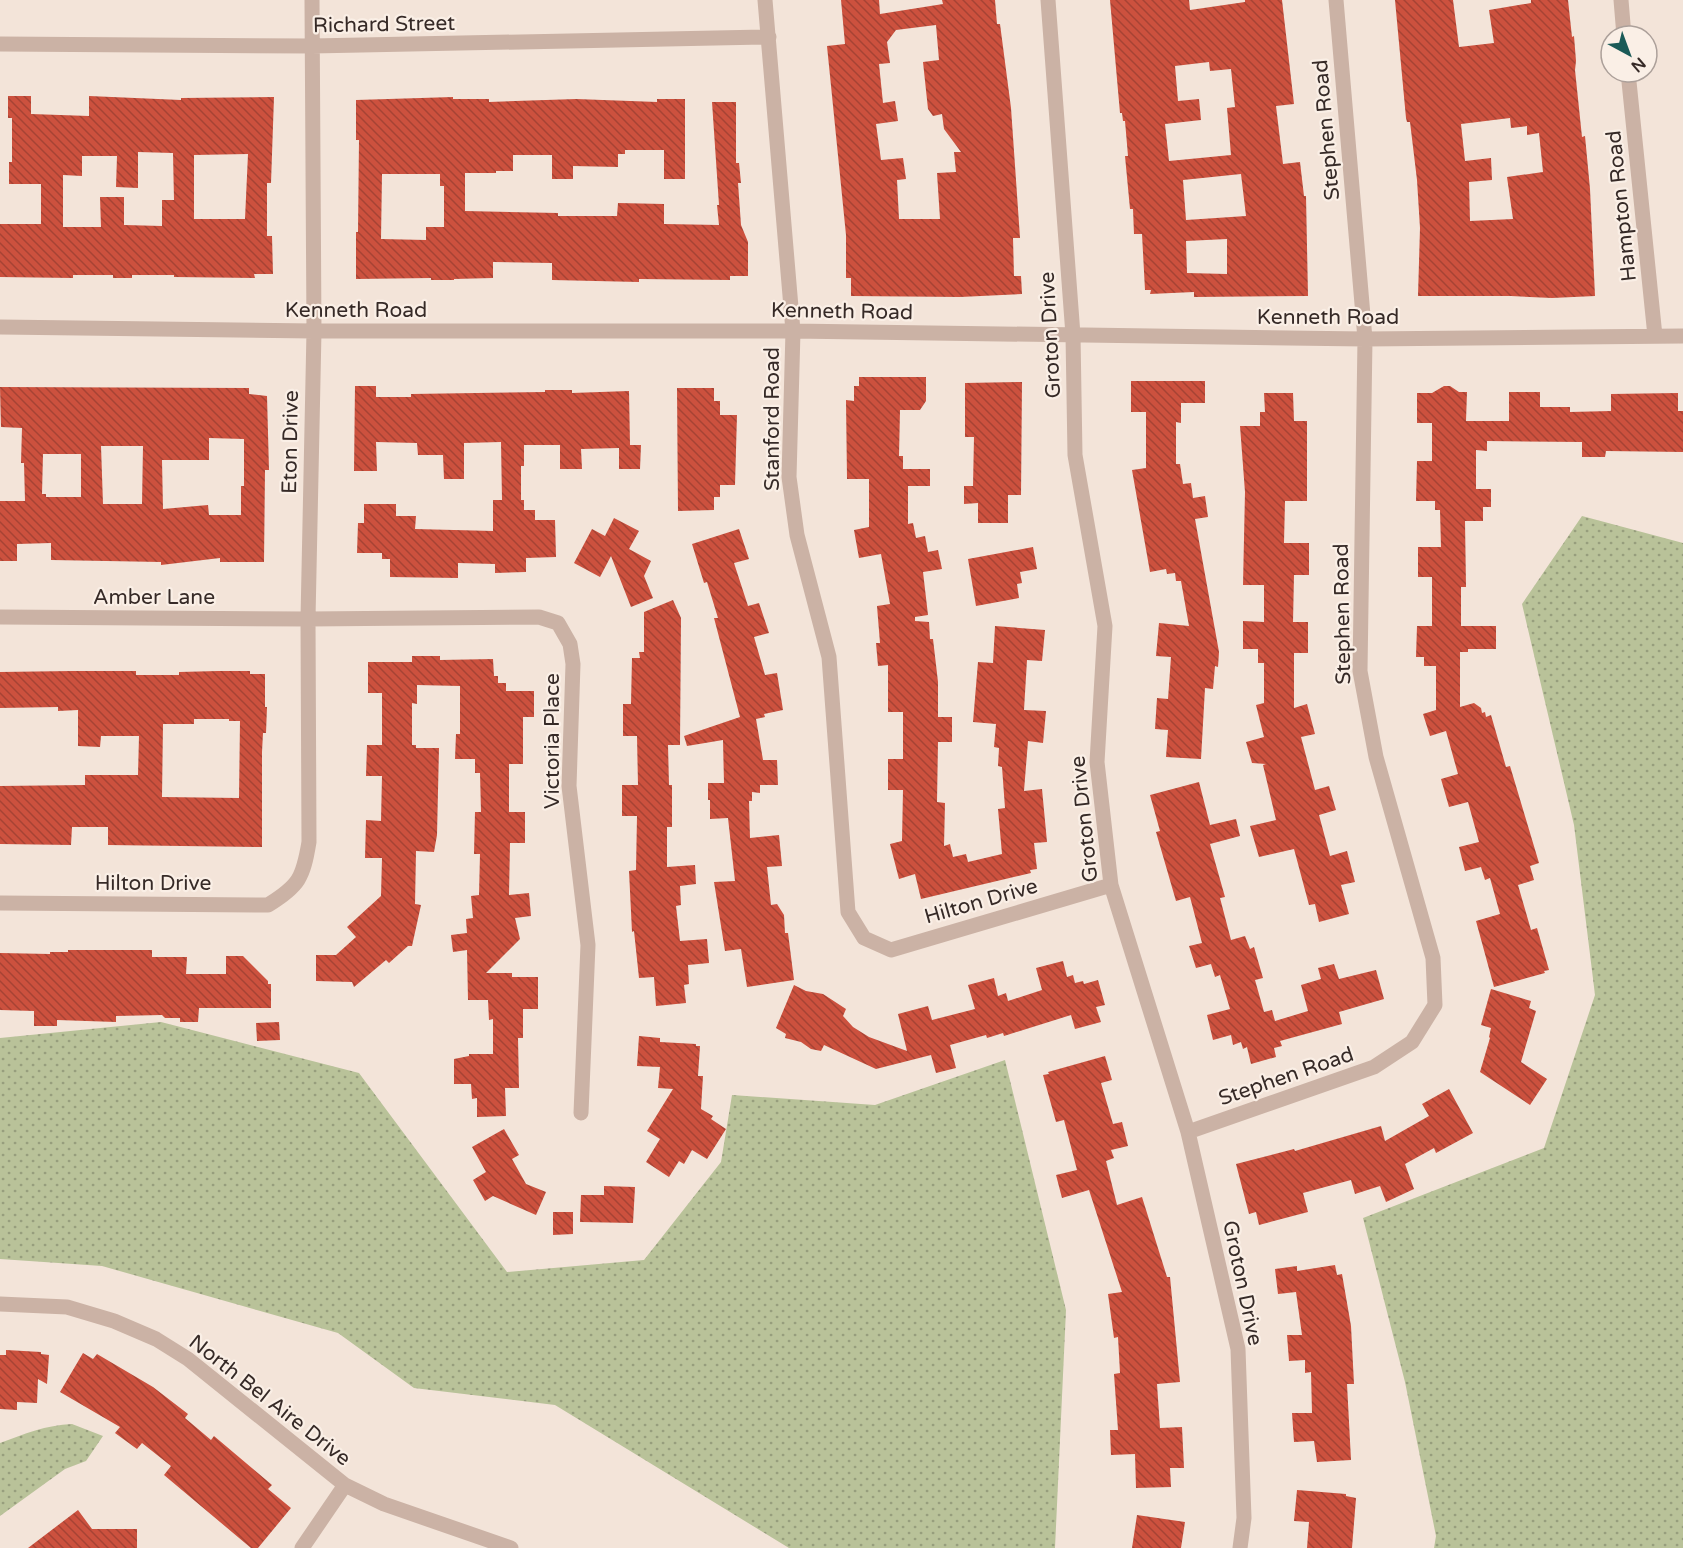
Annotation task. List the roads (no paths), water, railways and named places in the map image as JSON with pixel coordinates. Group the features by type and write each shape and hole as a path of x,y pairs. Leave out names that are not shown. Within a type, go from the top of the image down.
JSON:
{"street":[{"name":"Eton Drive","path":"298,883 305,866 309,842 308,619 314,331 312,0"},
{"name":"Stanford Road","path":"765,0 793,331 789,477 797,535 829,657 848,912 864,938"},
{"name":"Groton Drive","path":"1048,0 1073,335 1075,455 1105,626 1097,762 1111,885 1188,1132 1238,1349 1244,1518 1240,1548"},
{"name":"Stephen Road","path":"1188,1132 1374,1067 1412,1042 1435,1005 1433,958 1376,757 1360,671 1365,339 1336,0"},
{"path":"1621,0 1623,24"},
{"name":"Richard Street","path":"0,44 312,46 769,37"},
{"name":"Hampton Road","path":"1629,84 1655,336"},
{"name":"Kenneth Road","path":"0,327 314,331 793,331 1365,339 1683,336"},
{"name":"Amber Lane","path":"0,617 308,619"},
{"name":"Victoria Place","path":"308,619 539,617 558,623 570,644 573,664 569,786 588,945 581,1113"},
{"name":"Hilton Drive","path":"0,903 268,905 298,883"},
{"name":"Hilton Drive","path":"864,938 891,950 1111,885"},
{"name":"North Bel Aire Drive","path":"0,1304 67,1307 114,1321 156,1338 188,1359 345,1485 384,1504 511,1548"},
{"path":"302,1548 345,1485"}]}
